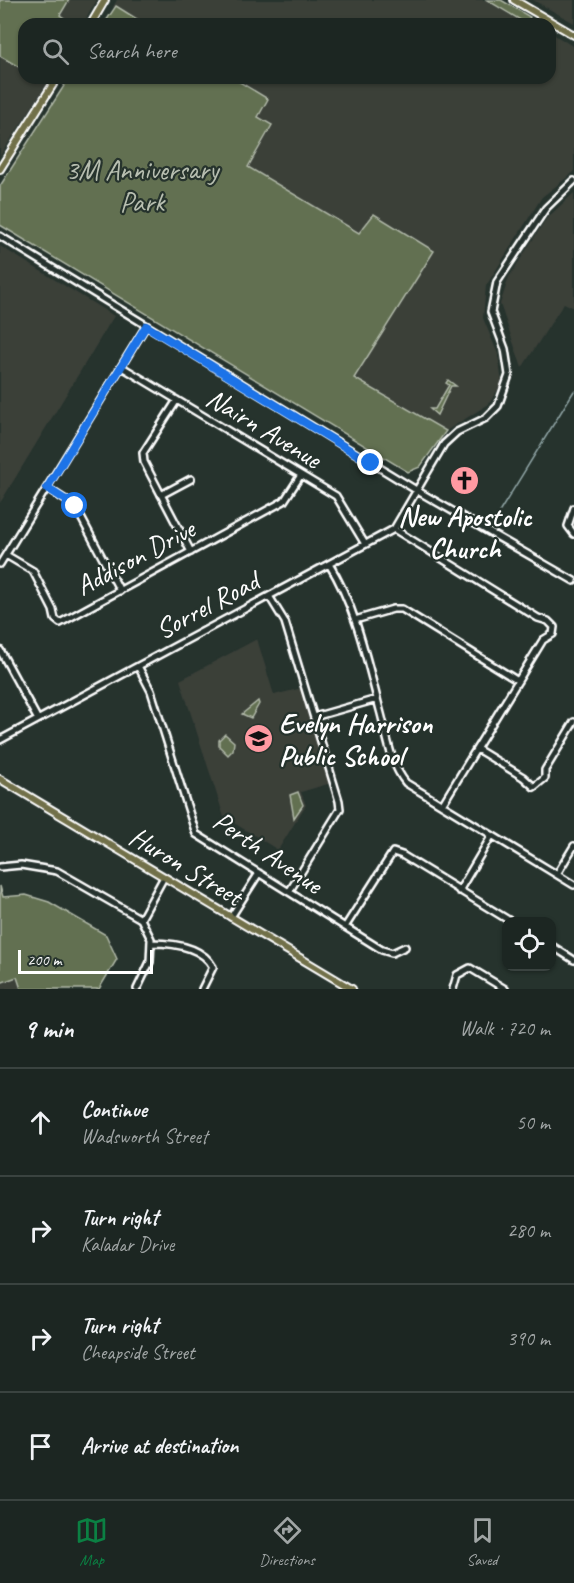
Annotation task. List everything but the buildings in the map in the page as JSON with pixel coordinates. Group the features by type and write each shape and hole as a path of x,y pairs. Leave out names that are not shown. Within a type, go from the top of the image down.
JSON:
{"main road":[{"path":"94,18 105,0"},
{"path":"514,0 544,18"},
{"path":"556,25 574,36"},
{"path":"0,169 53,84"},
{"name":"Huron Street","path":"0,779 352,989"}],"street":[{"path":"442,805 543,640 553,634 554,627 548,621 538,618 394,529 444,444 457,432 486,418 498,406 509,375 505,349 490,312 497,282 546,208 574,181"},
{"path":"0,236 416,490 574,581"},
{"path":"0,564 146,326"},
{"name":"Nairn Avenue","path":"122,367 336,496 365,544"},
{"path":"177,400 143,453 144,462 191,552"},
{"name":"Addison Drive","path":"6,555 33,571 53,610 55,619 60,623 284,501 302,475"},
{"path":"161,495 191,479"},
{"path":"47,488 75,506 120,591"},
{"path":"574,508 568,526 574,534"},
{"name":"Sorrel Road","path":"0,740 37,718 394,529"},
{"path":"328,564 355,620 397,770 406,783 574,885"},
{"path":"269,596 285,622 340,809 289,892"},
{"path":"355,620 393,609 402,609 518,681"},
{"path":"0,651 37,718"},
{"name":"Perth Avenue","path":"138,666 151,691 196,834 382,950 392,953 405,947"},
{"path":"314,717 377,699"},
{"path":"477,749 523,777 534,787 545,778 545,770 574,722"},
{"path":"459,891 492,835"},
{"path":"557,874 574,846"},
{"path":"345,927 393,852 402,855 503,917"},
{"path":"0,867 21,865 57,871 141,919 151,943 150,962 137,989"},
{"path":"231,917 259,873"},
{"path":"141,919 164,877"},
{"path":"151,943 177,943 210,961 213,967 202,989"},
{"path":"556,949 574,960"},
{"path":"453,989 457,975 470,968 505,989"}],"shaded area":[{"path":"69,0 97,0 86,18 64,18 60,15"},
{"path":"117,0 497,0 527,18 131,18 113,7"},
{"path":"533,0 574,0 574,23"},
{"path":"556,36 574,47 574,172 542,197 486,286 483,318 498,354 502,383 489,404 446,431 354,378 360,233 247,167 272,126 258,117 236,84 556,84"},
{"path":"0,56 18,66 18,84 47,84 0,156"},
{"path":"574,193 574,308 564,303 522,368 500,304 509,277 546,219"},
{"path":"0,246 114,316 0,503"},
{"name":"Evelyn Harrison Public School","path":"257,639 274,695 302,688 331,783 301,792 306,805 278,850 224,817 180,680"},
{"path":"17,977 21,989 0,989 0,983"}],"green space":[{"path":"0,0 69,0 60,15 64,18 18,18 18,66 0,56"},
{"path":"487,0 501,0 530,17 517,18"},
{"path":"116,6 135,18 108,18"},
{"name":"3M Anniversary Park","path":"65,84 243,84 268,99 258,117 272,125 248,167 359,233 374,214 434,251 354,378 446,431 420,467 408,472 0,225 0,186"},
{"path":"448,380 456,386 451,386 437,415 430,409 435,409 449,385 446,383"},
{"path":"258,701 259,704 251,718 242,714"},
{"path":"225,734 234,742 233,750 228,755 219,746 219,740"},
{"path":"298,792 303,805 294,818 290,795"},
{"path":"0,886 3,897 26,895 49,902 106,935 117,959 99,989 21,989 17,977 0,983"}],"waterway":[{"path":"500,511 574,391"}],"place":[{"name":"New Apostolic Church","path":"465,481"},
{"name":"Evelyn Harrison Public School","path":"258,739"}],"route":[{"path":"75,506 47,488 146,326 371,463"}]}
